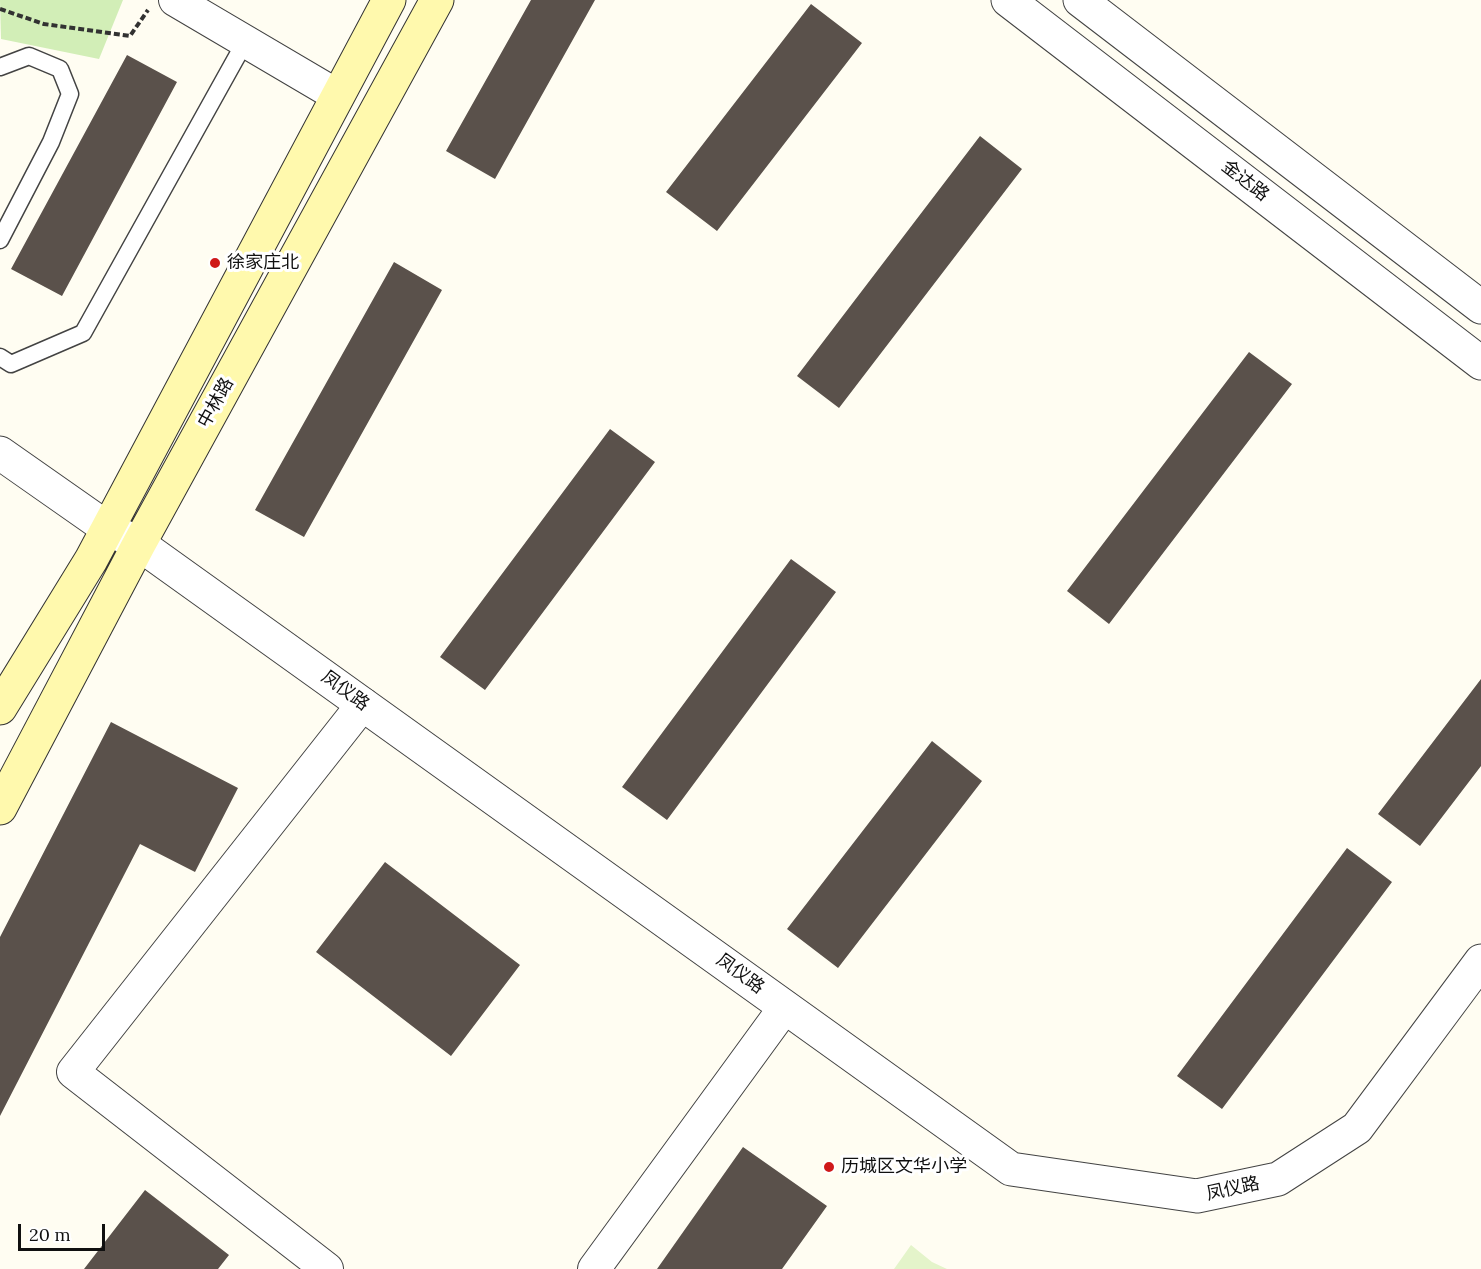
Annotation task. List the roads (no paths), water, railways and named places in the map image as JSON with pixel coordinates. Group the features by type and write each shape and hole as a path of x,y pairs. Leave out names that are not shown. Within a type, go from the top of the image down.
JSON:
{"main road":[{"name":"中林路","path":"0,708 91,560 389,0"},
{"name":"中林路","path":"0,808 140,544 437,0"}],"street":[{"name":"金达路","path":"1008,0 1481,363"},
{"path":"1080,0 1481,307"},
{"path":"162,4 245,42 338,96"},
{"name":"凤仪路","path":"0,453 107,528 140,544 1011,1169 1197,1196 1278,1179 1357,1128 1481,961"},
{"path":"327,1269 73,1072 363,704"},
{"path":"594,1269 785,1006"}],"lane":[{"path":"0,357 11,364 83,333 245,42"},
{"path":"0,67 29,56 60,69 70,94 51,142 0,240"}],"place":[{"name":"徐家庄北","path":"215,263"},
{"name":"历城区文华小学","path":"829,1167"}]}
